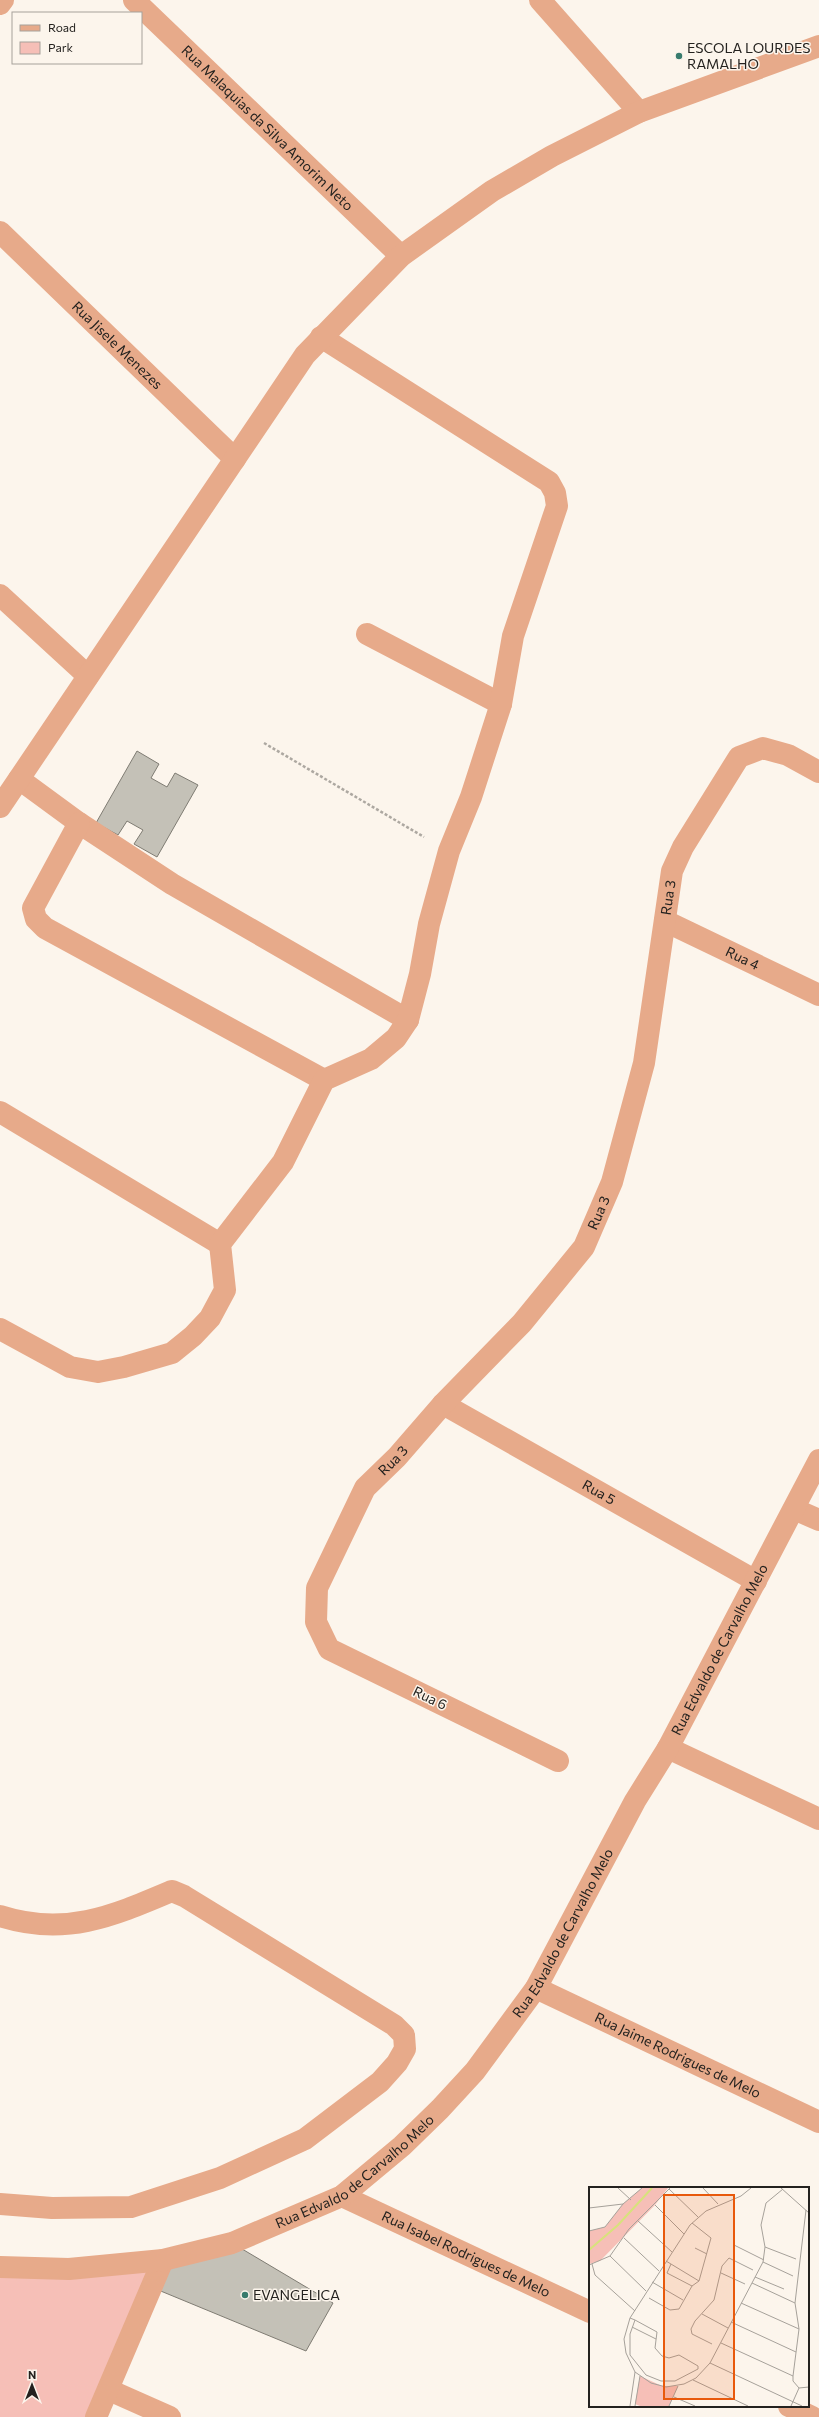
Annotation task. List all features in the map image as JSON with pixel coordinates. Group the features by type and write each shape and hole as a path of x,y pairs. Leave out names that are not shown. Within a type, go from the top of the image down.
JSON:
{"street":[{"path":"0,4 3,0"},
{"name":"Rua Malaquias da Silva Amorim Neto","path":"134,0 401,256"},
{"path":"540,0 639,112"},
{"path":"0,807 305,355 401,256 492,191 552,156 639,112 819,46"},
{"name":"Rua Jisele Menezes","path":"0,232 234,459"},
{"path":"0,1328 70,1368 98,1372 124,1367 172,1352 193,1336 210,1318 225,1290 220,1244 283,1162 324,1080 371,1059 396,1038 408,1020 420,974 430,924 449,851 472,797 501,704 513,636 557,506 555,493 548,482 321,337"},
{"path":"0,595 88,676"},
{"path":"367,634 501,704"},
{"name":"Rua 3","path":"316,1622 317,1588 365,1488 397,1457 443,1404 522,1323 584,1246 612,1182 644,1063 672,871 682,847 740,757 763,748 788,755 819,772"},
{"path":"19,779 79,823 172,884 408,1020"},
{"path":"79,823 33,908 36,919 45,928 324,1080"},
{"name":"Rua 4","path":"665,920 819,996"},
{"path":"0,1112 220,1244"},
{"name":"Rua 5","path":"443,1404 756,1581"},
{"name":"Rua Edvaldo de Carvalho Melo","path":"0,2267 69,2270 163,2260 232,2243 342,2196 402,2146 440,2109 475,2071 536,1988 635,1801 668,1748 819,1460"},
{"path":"794,1509 819,1520"},
{"name":"Rua 6","path":"316,1622 329,1649 558,1761"},
{"path":"668,1748 819,1819"},
{"path":"0,1916 52,1926 94,1921 172,1891 184,1896 394,2025 404,2035 405,2049 397,2063 380,2082 305,2139 220,2178 131,2207 52,2208 0,2204"},
{"name":"Rua Jaime Rodrigues de Melo","path":"536,1988 819,2122"},
{"name":"Rua Isabel Rodrigues de Melo","path":"342,2196 589,2312"},
{"path":"96,2417 109,2390 163,2260"},
{"path":"109,2390 170,2417"},
{"path":"791,2407 812,2417"}],"path":[{"path":"264,743 449,851"}],"green space":[{"path":"163,2260 96,2417 0,2417 0,2267"}],"building":[{"path":"137,751 159,764 151,778 167,787 175,773 198,785 157,857 134,844 143,830 127,821 118,835 96,823"},
{"name":"EVANGELICA","path":"232,2243 333,2303 306,2351 151,2287 163,2260"}],"place":[{"name":"ESCOLA LOURDES RAMALHO","path":"679,56"},
{"name":"EVANGELICA","path":"245,2295"}]}
